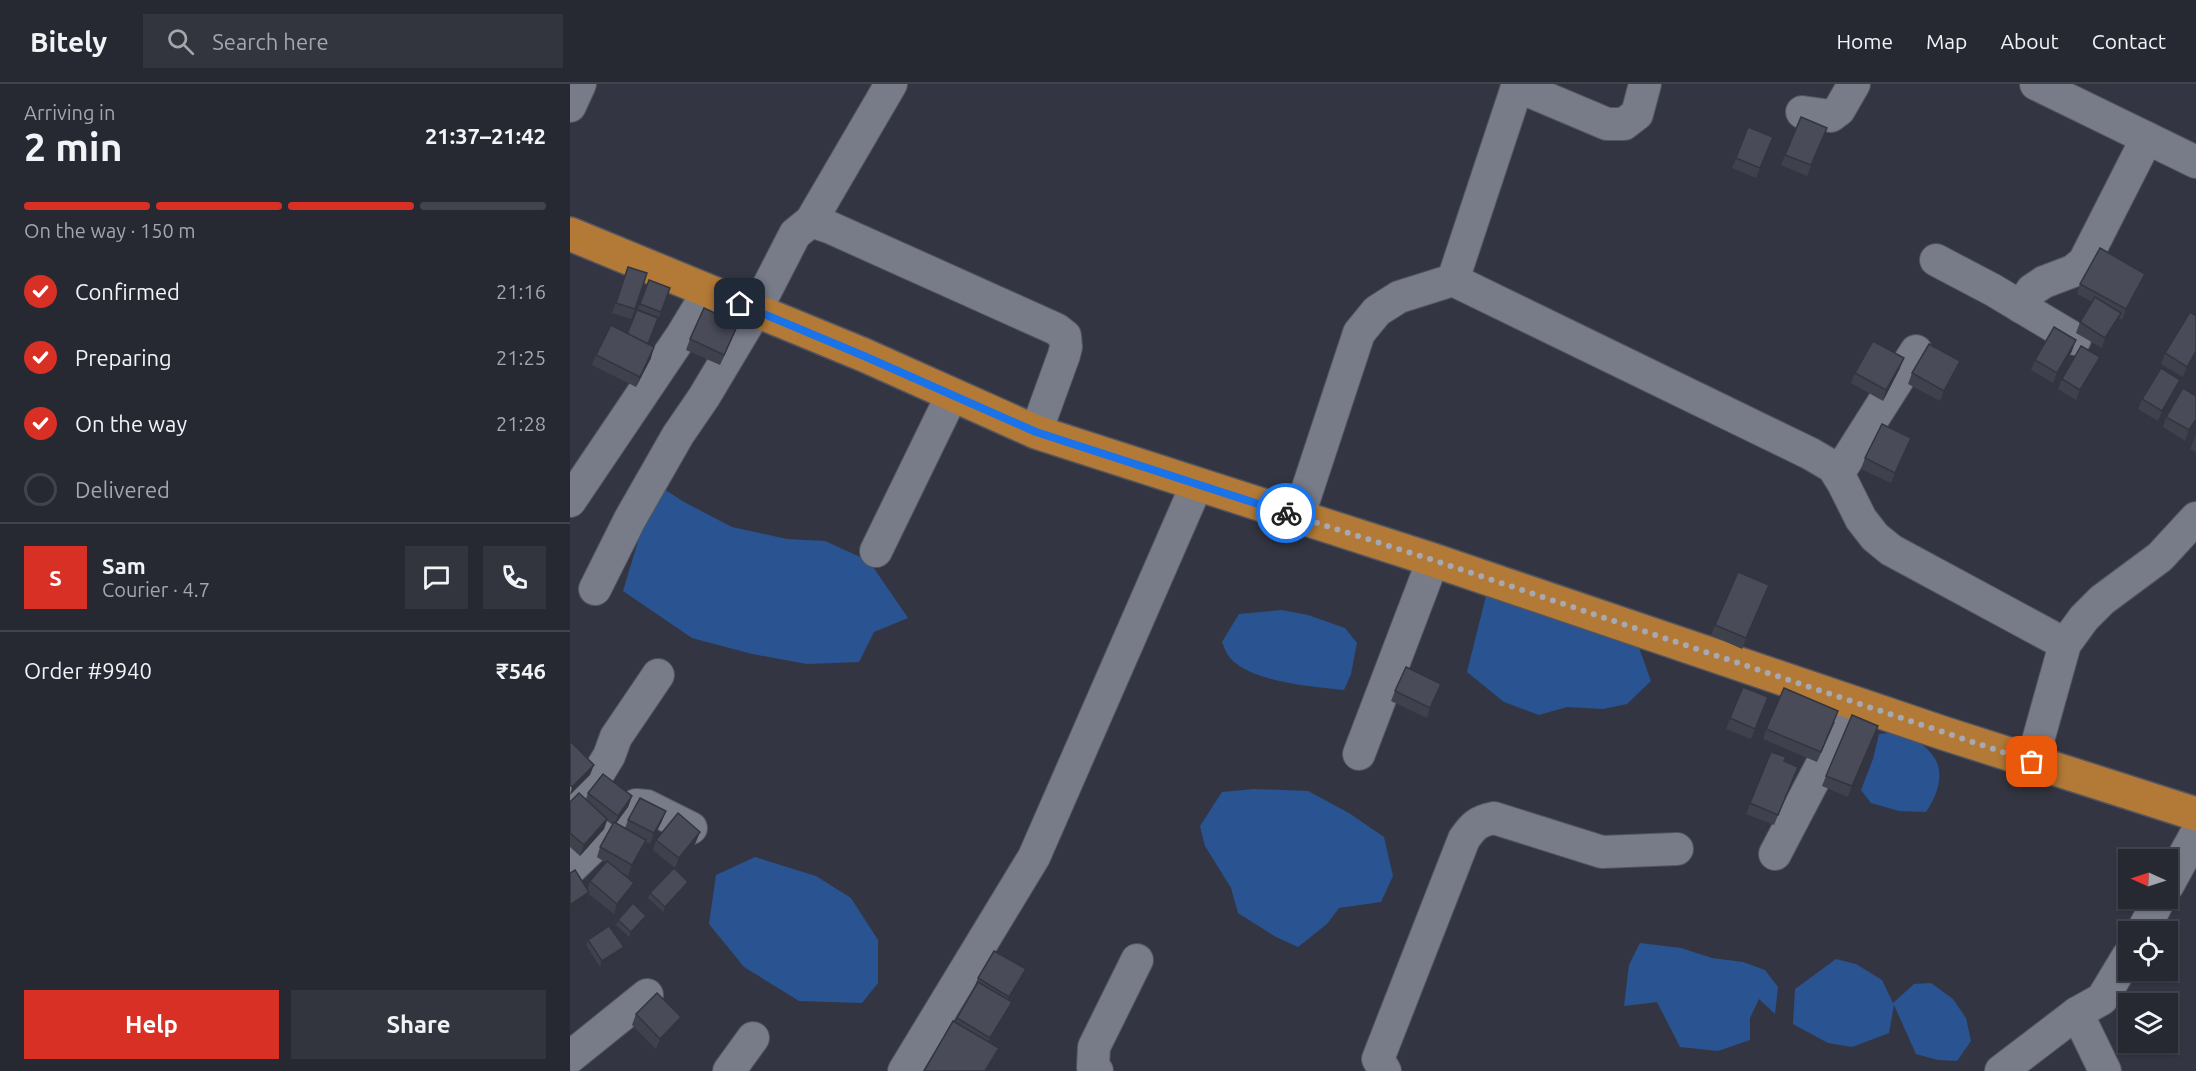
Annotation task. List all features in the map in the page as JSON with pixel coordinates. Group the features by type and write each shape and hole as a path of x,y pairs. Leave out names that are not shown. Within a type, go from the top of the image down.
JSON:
{"main road":[{"path":"570,234 756,310 1036,432 1433,560 1854,703 2196,814"}],"street":[{"path":"570,106 580,84"},
{"path":"595,589 640,500 678,435 705,397 756,310 795,234 811,221 891,84"},
{"path":"1453,280 1517,85 1607,124 1624,124 1637,114 1645,84"},
{"path":"1802,112 1831,116 1839,110 1854,84"},
{"path":"2036,84 2196,162"},
{"path":"2021,307 2032,290 2044,282 2073,271 2084,262 2147,138"},
{"path":"811,221 830,227 1056,329 1065,336 1064,355 1036,432"},
{"path":"1936,260 2075,339"},
{"path":"1298,518 1359,333 1377,311 1399,297 1453,280 1811,454 1833,467 1861,519 1875,537 1891,550 2065,644"},
{"path":"570,501 682,335 708,292"},
{"path":"1838,474 1916,351"},
{"path":"876,551 952,395"},
{"path":"904,1071 1034,857 1197,484"},
{"path":"2032,762 2065,644 2084,618 2102,600 2160,557 2196,519"},
{"path":"1359,754 1433,560"},
{"path":"570,804 598,774 609,756 616,737 658,675"},
{"path":"1775,854 1854,703"},
{"path":"570,869 636,805 646,806 691,828"},
{"path":"1385,1071 1378,1059 1464,839 1473,825 1481,820 1494,818 1602,852 1677,849"},
{"path":"2178,867 2196,834"},
{"path":"1097,1071 1093,1066 1094,1047 1137,960"},
{"path":"2001,1071 2077,1012 2102,999 2118,973"},
{"path":"570,1057 647,995"},
{"path":"2077,1012 2105,1071"},
{"path":"729,1071 753,1038"}],"water":[{"path":"658,485 684,502 732,527 787,539 825,541 869,561 908,618 874,632 859,662 807,664 752,654 692,638 623,591 645,518"},
{"path":"1486,596 1638,645 1651,681 1627,704 1603,709 1567,707 1539,715 1504,702 1467,672"},
{"path":"1282,610 1308,615 1345,628 1357,643 1351,674 1344,690 1300,685 1269,678 1241,667 1230,657 1222,642 1239,614"},
{"path":"1903,732 1927,749 1938,766 1937,790 1926,812 1899,811 1871,803 1861,790 1873,759 1879,734"},
{"path":"1254,789 1308,791 1349,813 1384,837 1393,876 1381,902 1339,908 1327,924 1298,947 1276,937 1238,913 1231,888 1205,846 1200,826 1222,792"},
{"path":"755,857 816,876 851,898 878,940 878,983 862,1003 799,1001 744,967 709,924 716,875"},
{"path":"1640,943 1681,948 1712,958 1743,962 1765,970 1778,987 1775,1014 1759,999 1750,1018 1750,1040 1718,1051 1680,1047 1657,1002 1624,1006 1629,965"},
{"path":"1836,959 1856,964 1882,980 1893,1003 1914,984 1931,983 1953,999 1966,1018 1971,1041 1957,1061 1938,1060 1916,1054 1894,1005 1889,1033 1852,1047 1828,1043 1793,1024 1795,989"}],"building":[{"path":"1801,117 1827,128 1811,165 1785,155"},
{"path":"1748,127 1773,137 1760,168 1736,158"},
{"path":"2100,248 2145,274 2126,309 2080,284"},
{"path":"628,267 647,273 635,309 616,303"},
{"path":"649,280 670,288 661,312 640,304"},
{"path":"2095,297 2121,313 2105,338 2080,322"},
{"path":"704,308 738,324 724,355 690,339"},
{"path":"637,310 658,318 648,344 627,334"},
{"path":"2190,312 2196,316 2196,351 2187,367 2165,353"},
{"path":"611,325 654,347 640,377 596,355"},
{"path":"2054,327 2076,340 2057,373 2035,360"},
{"path":"1873,341 1904,358 1886,390 1855,373"},
{"path":"1929,344 1960,361 1944,391 1912,373"},
{"path":"2081,346 2100,357 2080,390 2062,379"},
{"path":"2161,368 2180,380 2162,411 2142,399"},
{"path":"2183,388 2196,396 2196,419 2189,430 2166,417"},
{"path":"1882,424 1911,438 1895,473 1865,458"},
{"path":"1738,572 1769,585 1746,638 1715,625"},
{"path":"1406,667 1441,684 1430,708 1395,691"},
{"path":"1743,687 1768,697 1755,729 1730,718"},
{"path":"1784,688 1838,711 1821,752 1766,729"},
{"path":"1852,715 1878,726 1852,786 1826,776"},
{"path":"570,741 594,765 572,787 570,785"},
{"path":"1771,752 1786,757 1784,761 1798,767 1778,815 1750,803"},
{"path":"603,774 632,796 618,816 588,793"},
{"path":"579,793 607,819 584,845 570,833 570,802"},
{"path":"640,798 666,811 654,833 628,820"},
{"path":"678,813 700,832 679,858 656,840"},
{"path":"614,822 646,840 632,865 600,847"},
{"path":"607,861 634,883 617,904 590,881"},
{"path":"674,868 688,882 665,907 650,893"},
{"path":"575,870 589,892 570,905 570,873"},
{"path":"633,903 646,916 631,932 618,920"},
{"path":"609,926 624,947 602,961 588,940"},
{"path":"994,951 1026,969 1009,997 978,978"},
{"path":"978,982 1012,1002 990,1038 957,1018"},
{"path":"657,993 681,1017 660,1039 636,1014"},
{"path":"953,1021 999,1048 985,1071 924,1071"}],"way so far":[{"path":"1286,513 1433,560 1943,734 2032,762"}],"route":[{"path":"740,304 1036,432 1286,513"}]}
